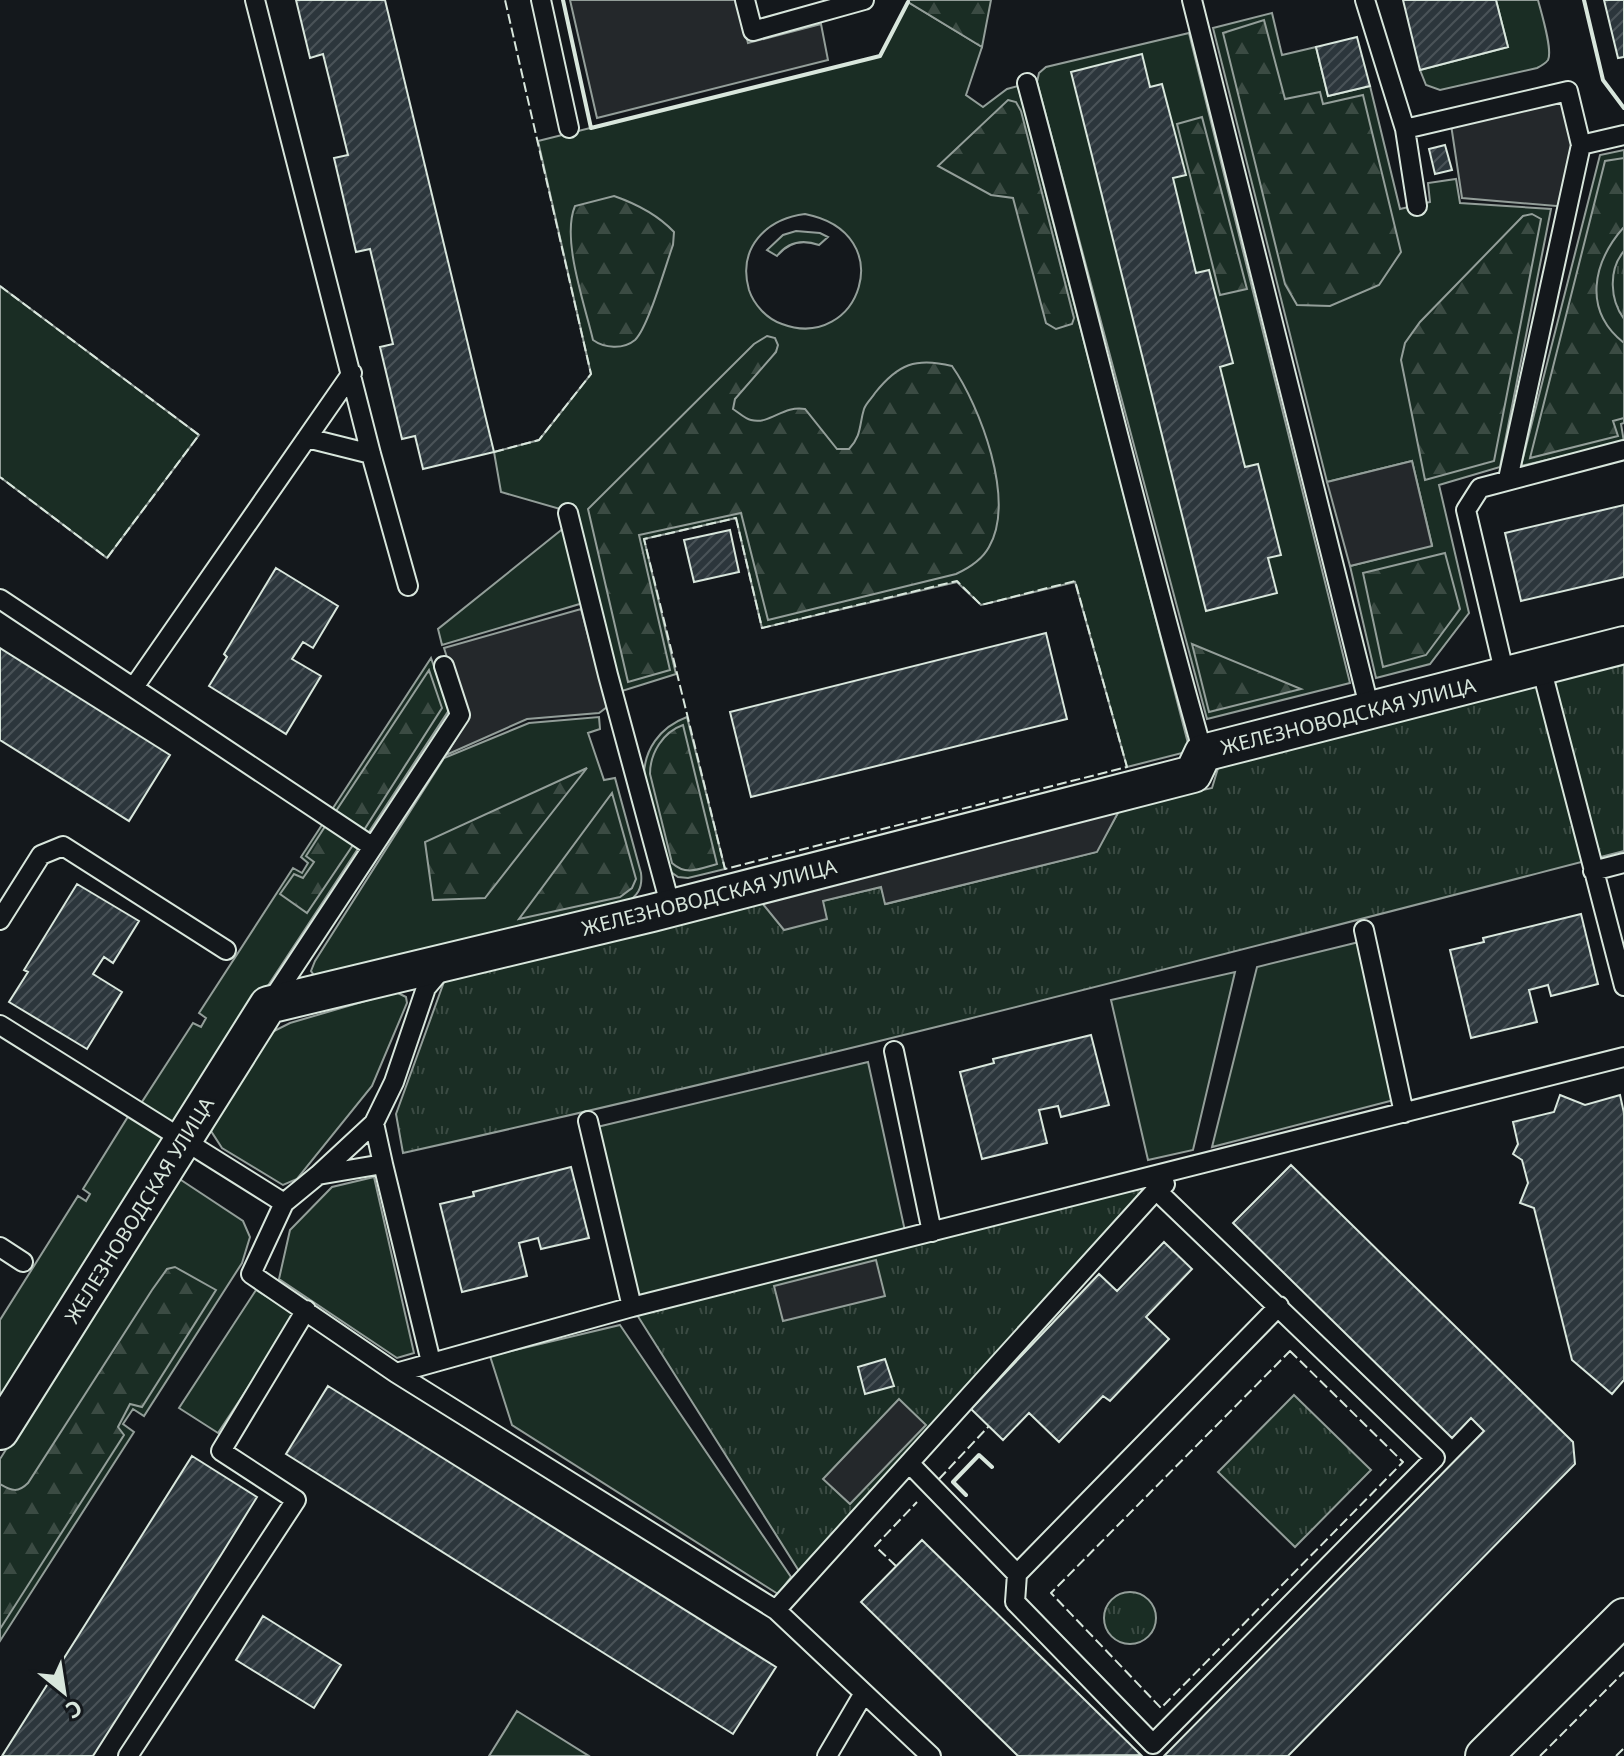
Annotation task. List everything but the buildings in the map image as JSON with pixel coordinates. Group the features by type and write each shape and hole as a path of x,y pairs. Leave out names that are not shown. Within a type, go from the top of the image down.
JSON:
{"street":[{"name":"ЖЕЛЕЗНОВОДСКАЯ УЛИЦА","path":"0,1431 268,1005 671,908 1193,774 1203,753 1624,645"},
{"path":"1484,1756 1624,1617"}],"lane":[{"path":"255,0 371,454 408,586"},
{"path":"541,0 569,128"},
{"path":"745,0 753,31 864,0"},
{"path":"1192,0 1370,710"},
{"path":"1365,0 1405,129 1417,206"},
{"path":"1027,83 1203,753"},
{"path":"1405,129 1568,91 1581,145 1508,479"},
{"path":"1581,145 1624,135"},
{"path":"134,687 352,373"},
{"path":"307,438 371,454"},
{"path":"1505,675 1466,510 1480,488 1624,450"},
{"path":"568,513 671,908"},
{"path":"0,599 373,847"},
{"path":"268,1005 460,715 444,666"},
{"path":"1541,667 1624,986"},
{"path":"0,920 41,855 63,846 226,950"},
{"path":"1593,871 1624,863"},
{"path":"1364,930 1404,1113"},
{"path":"450,961 426,988 394,1082 374,1123 284,1203 251,1274 396,1373 776,1610 931,1756"},
{"path":"0,1025 284,1203"},
{"path":"894,1051 932,1232"},
{"path":"396,1373 632,1307 1624,1057"},
{"path":"588,1121 632,1307"},
{"path":"374,1123 431,1362"},
{"path":"318,1175 383,1164"},
{"path":"776,1610 1156,1190 1196,1165"},
{"path":"1156,1190 1279,1306 1435,1458 1153,1750 1015,1602 1017,1574 1279,1306"},
{"path":"0,1247 23,1262"},
{"path":"128,1756 296,1500 221,1451 306,1310"},
{"path":"909,1463 1017,1574"},
{"path":"827,1756 864,1693"}],"green space":[{"path":"991,0 982,47 908,2"},
{"path":"1496,0 1538,0 1548,40 1548,60 1537,68 1440,90 1426,85 1420,70 1508,47"},
{"path":"908,2 982,47 966,95 983,107 1007,89 1018,86 1190,751 1127,767 1075,582 981,605 957,582 762,628 736,518 644,539 676,674 622,691 574,513 501,492 494,452 539,440 591,374 538,141 880,56","holes":["805,214 835,225 853,243 861,265 859,287 849,307 832,322 809,328 771,319 754,301 746,275 747,261 758,238 778,222"]},
{"path":"1272,13 1282,55 1316,47 1328,96 1370,86 1400,209 1430,202 1428,183 1456,179 1460,203 1551,209 1500,467 1439,485 1469,613 1430,664 1376,678 1350,566 1432,545 1412,461 1327,482 1213,28"},
{"path":"1264,20 1285,99 1320,92 1323,104 1363,95 1401,252 1379,285 1330,306 1297,305 1285,284 1223,33"},
{"path":"1189,33 1350,683 1207,719 1037,82 1039,73 1046,67"},
{"path":"1008,100 1016,102 1021,111 1074,318 1072,324 1056,329 1046,323 1013,198 991,195 938,166"},
{"path":"1202,117 1247,289 1220,295 1177,124"},
{"path":"1624,150 1624,423 1621,424 1624,442 1521,466 1600,155"},
{"path":"1624,158 1624,227 1613,241 1599,270 1597,301 1611,330 1624,343 1624,418 1613,421 1618,436 1530,458 1605,161"},
{"path":"614,196 646,210 674,232 673,245 640,333 630,343 614,347 593,340 572,254 571,220 575,206"},
{"path":"1532,214 1541,219 1494,461 1425,480 1401,360 1405,343 1420,322 1523,216"},
{"path":"796,231 820,233 828,237 819,245 801,242 791,245 777,256 767,250 783,235"},
{"path":"1624,251 1624,319 1616,303 1613,276"},
{"path":"0,286 199,435 107,558 0,477"},
{"path":"767,336 775,338 778,345 776,352 735,399 733,409 746,418 758,421 790,410 805,409 837,449 849,449 853,444 865,407 883,383 900,369 928,362 952,366 983,428 997,480 999,505 989,547 975,563 956,574 768,620 741,513 639,535 670,670 628,682 588,509 754,344"},
{"path":"565,527 583,603 442,645 438,629"},
{"path":"1445,553 1460,609 1426,655 1383,667 1363,573"},
{"path":"1192,644 1301,689 1209,712"},
{"path":"431,658 449,710 176,1126 140,1105 193,1023 201,1027 206,1018 199,1013 293,868 302,873 308,863 301,857"},
{"path":"1624,659 1624,851 862,1045 403,1153 396,1114 445,979 762,903 822,901 881,887 886,904 1096,852 1120,809 1212,788 1219,765"},
{"path":"429,670 442,708 364,830 336,811"},
{"path":"599,717 600,729 588,733 604,780 615,778 641,873 640,888 633,898 625,904 316,978 311,971 315,961 444,758 529,723"},
{"path":"687,717 725,869 688,878 678,877 667,866 644,779 646,758 655,741 677,721"},
{"path":"683,725 717,864 693,870 682,869 672,863 650,774 652,758 659,744 669,733"},
{"path":"587,768 485,898 433,900 425,842"},
{"path":"612,793 636,879 632,888 620,897 519,919"},
{"path":"326,825 353,845 307,913 280,894 294,874 303,878 314,862 306,856"},
{"path":"1359,942 1394,1100 1212,1147 1257,967"},
{"path":"1235,972 1193,1150 1148,1160 1111,1000"},
{"path":"396,992 406,997 407,1003 372,1086 297,1179 283,1185 222,1148 211,1131 214,1121 270,1033 290,1023"},
{"path":"868,1062 905,1231 637,1299 597,1127"},
{"path":"129,1115 170,1141 0,1408 0,1320 78,1196 86,1201 90,1194 83,1189"},
{"path":"374,1177 414,1353 397,1358 279,1279 290,1230 332,1187"},
{"path":"178,1178 243,1221 250,1237 242,1263 144,1416 133,1409 123,1424 134,1432 0,1641 0,1459"},
{"path":"1142,1179 1156,1190 804,1579 632,1307"},
{"path":"175,1267 216,1290 142,1407 130,1404 118,1427 124,1435 0,1629 0,1484 15,1490 28,1483 152,1290 167,1269"},
{"path":"256,1290 296,1315 218,1433 179,1408"},
{"path":"620,1325 791,1577 778,1594 512,1425 490,1356"},
{"path":"1294,1395 1371,1470 1295,1547 1218,1472"},
{"path":"1130,1592 1148,1600 1156,1618 1148,1636 1130,1644 1112,1636 1104,1618 1112,1600"},
{"path":"517,1711 589,1756 489,1756"}],"shaded area":[{"path":"570,0 737,0 748,43 821,24 828,60 597,118"},
{"path":"1568,91 1581,145 1568,207 1462,198 1450,118"},
{"path":"1412,461 1432,546 1350,566 1327,482"},
{"path":"581,609 607,707 599,713 527,719 446,755 467,720 444,648"},
{"path":"1120,809 1097,852 885,904 881,887 823,901 827,919 784,930 762,903"},
{"path":"876,1260 885,1296 783,1321 774,1286"},
{"path":"899,1399 926,1425 850,1504 823,1479"}],"fence":[{"path":"494,452 539,440 591,374 505,0"},
{"path":"0,286 199,435 107,558 0,477"},
{"path":"736,518 762,628 957,581 981,605 1075,581 1127,767 725,869 644,539 736,518"},
{"path":"1290,1351 1403,1462 1161,1708 1051,1593 1290,1351"},
{"path":"939,1479 989,1426"},
{"path":"896,1566 875,1546 917,1502"},
{"path":"1540,1756 1624,1672"},
{"path":"1616,1756 1624,1748"}],"wall":[{"path":"563,0 591,128 880,56 908,2"},
{"path":"1584,0 1603,80 1624,108"},
{"path":"966,1495 953,1482 979,1455 992,1467"}]}
